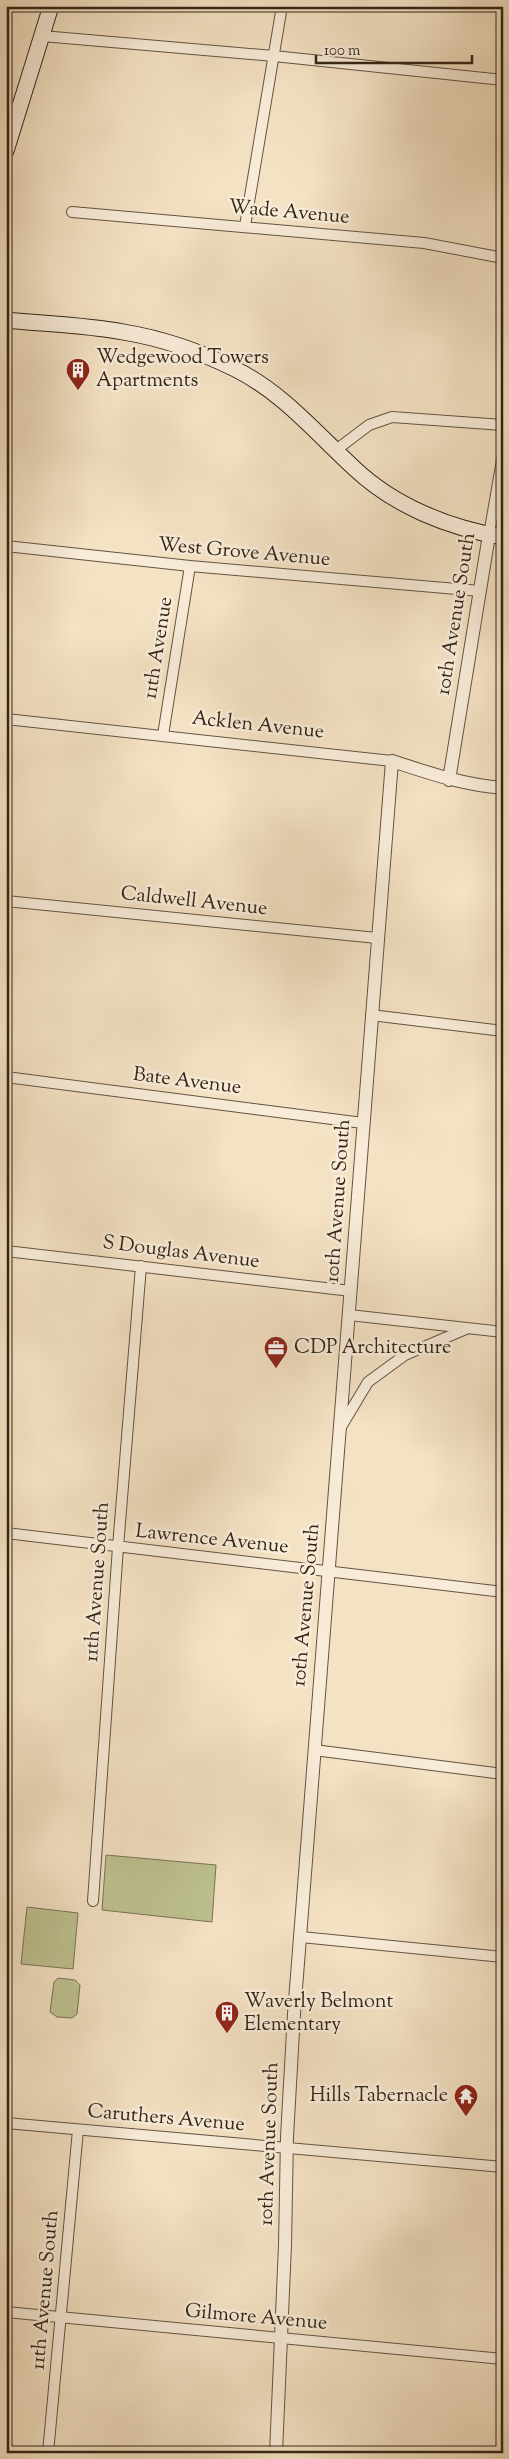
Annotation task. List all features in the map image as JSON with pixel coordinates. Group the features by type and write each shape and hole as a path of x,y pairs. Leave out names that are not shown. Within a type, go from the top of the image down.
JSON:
{"main road":[{"path":"6,151 51,6"},
{"path":"6,320 124,332 185,349 235,369 273,393 355,469 387,493 436,520 496,536"}],"street":[{"path":"245,226 282,6"},
{"path":"42,36 274,56 503,80"},
{"name":"Wade Avenue","path":"72,212 424,243 503,258"},
{"path":"336,450 370,425 392,417 503,425"},
{"name":"10th Avenue South","path":"449,780 480,591 496,536 503,454"},
{"name":"West Grove Avenue","path":"6,546 190,566 480,591"},
{"name":"11th Avenue","path":"163,735 190,566"},
{"name":"Acklen Avenue","path":"6,719 392,761 449,780 474,786 503,788"},
{"name":"10th Avenue South","path":"276,2453 287,2147 300,1937 392,761"},
{"name":"Caldwell Avenue","path":"6,901 378,938"},
{"path":"371,1015 503,1031"},
{"name":"Bate Avenue","path":"6,1077 363,1123"},
{"name":"S Douglas Avenue","path":"6,1251 351,1291"},
{"name":"11th Avenue South","path":"93,1901 118,1547 141,1266"},
{"path":"349,1316 503,1332"},
{"path":"341,1426 368,1382 405,1354 466,1329"},
{"name":"Lawrence Avenue","path":"6,1533 503,1592"},
{"path":"314,1750 503,1774"},
{"path":"300,1937 503,1957"},
{"name":"Caruthers Avenue","path":"6,2123 503,2167"},
{"name":"11th Avenue South","path":"48,2453 78,2130"},
{"name":"Gilmore Avenue","path":"6,2312 503,2359"}],"green space":[{"path":"106,1855 216,1865 212,1922 102,1910"},
{"path":"27,1907 78,1913 73,1969 21,1964"},
{"path":"58,1978 75,1980 80,1985 77,2014 72,2018 57,2017 50,2012 54,1982"}],"place":[{"name":"Wedgewood Towers Apartments","path":"78,391"},
{"name":"CDP Architecture","path":"276,1369"},
{"name":"Waverly Belmont Elementary","path":"227,2034"},
{"name":"Hills Tabernacle","path":"466,2117"}]}
